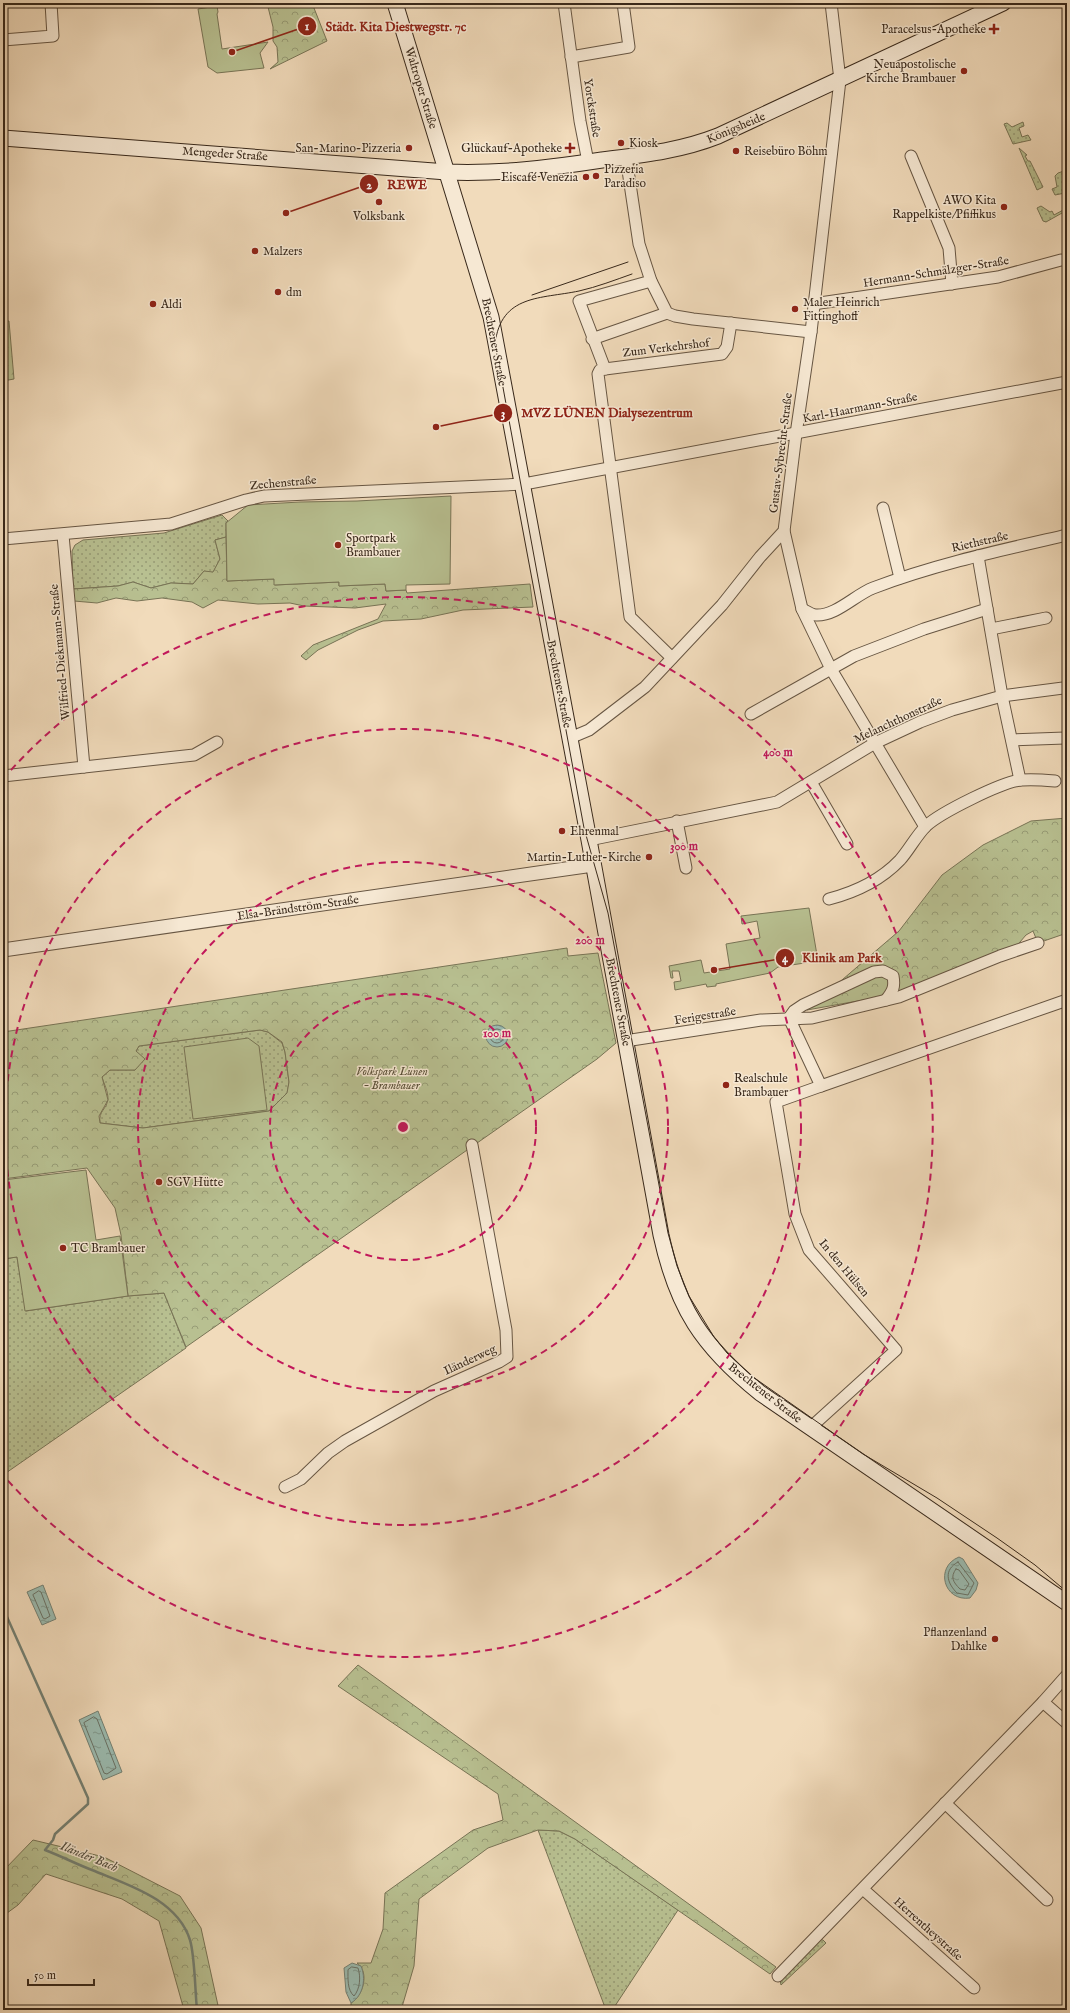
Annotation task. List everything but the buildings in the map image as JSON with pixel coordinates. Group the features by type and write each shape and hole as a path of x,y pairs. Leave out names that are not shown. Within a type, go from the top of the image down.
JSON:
{"main road":[{"name":"Waltroper Straße","path":"395,3 447,172"},
{"name":"Königsheide","path":"447,172 516,172 676,149 708,140 1003,3"},
{"name":"Mengeder Straße","path":"3,138 447,172"},
{"name":"Brechtener Straße","path":"447,172 491,317 589,840 663,1247 674,1283 683,1304 707,1342 727,1364 760,1393 1067,1603"}],"street":[{"path":"3,40 53,36 51,3"},
{"name":"Yorckstraße","path":"564,3 580,121 588,162"},
{"path":"572,57 629,47 623,3"},
{"name":"Gustav-Sybrecht-Straße","path":"570,738 589,730 645,687 722,604 784,531 811,332 813,304 840,80 831,3"},
{"path":"911,156 950,248 952,284"},
{"path":"626,157 639,244 651,280 667,312"},
{"name":"Hermann-Schmälzger-Straße","path":"813,304 998,277 1061,260"},
{"path":"651,280 579,302 592,339 601,372 610,469 630,617 672,658"},
{"name":"Zum Verkehrshof","path":"592,339 667,312 675,316 811,332"},
{"name":"Zum Verkehrshof","path":"601,372 722,354 727,347 731,323"},
{"name":"Karl-Haarmann-Straße","path":"522,485 1067,382"},
{"name":"Zechenstraße","path":"3,539 63,535 171,524 193,519 246,500 264,496 522,485"},
{"path":"883,508 900,578"},
{"path":"784,531 802,609 831,669 925,827"},
{"name":"Wilfried-Diekmann-Straße","path":"63,535 84,767"},
{"name":"Riethstraße","path":"802,609 815,615 830,612 870,589 900,578 978,556 1067,535"},
{"path":"978,556 1002,696 1020,780"},
{"path":"751,714 854,656 924,629 987,609"},
{"path":"991,629 1046,618"},
{"name":"Melanchthonstraße","path":"589,840 777,802 875,743 952,710 1002,696 1063,688"},
{"path":"1012,740 1065,738"},
{"path":"3,776 194,755 217,742"},
{"path":"829,899 848,894 870,885 899,860 925,827 940,816 981,795 1020,780 1055,781"},
{"path":"811,782 847,844"},
{"path":"677,821 686,868"},
{"name":"Elsa-Brändström-Straße","path":"3,950 593,865"},
{"name":"Ferigestraße","path":"625,1041 761,1020 812,1018 899,997 1000,956 1038,943"},
{"path":"821,1086 789,1018 794,1011 863,976 883,970 893,976 895,985 893,991 886,1000"},
{"name":"In den Hülsen","path":"810,1428 896,1350 809,1250 795,1214 776,1102 1067,1000"},
{"name":"Iländerweg","path":"285,1487 301,1479 328,1453 352,1437 434,1391 493,1365 507,1357 506,1330 472,1145"},
{"path":"778,1976 864,1890 1067,1675"},
{"path":"1043,1702 1067,1723"},
{"path":"945,1803 1047,1900"},
{"name":"Herrentheystraße","path":"864,1890 974,1988"}],"green space":[{"path":"267,3 312,3 327,41 270,69 278,62 277,47 273,41 273,27"},
{"path":"217,6 222,49 268,42 260,53 264,68 217,73 208,67 198,9"},
{"path":"1023,122 1024,126 1019,128 1022,137 1028,135 1031,140 1013,144 1004,124 1007,123 1012,127"},
{"path":"1019,148 1027,155 1025,156 1028,161 1030,161 1043,187 1037,190"},
{"path":"1067,170 1067,197 1065,193 1055,195 1052,189 1057,187 1055,176 1058,173"},
{"path":"1067,204 1067,208 1062,213 1046,222 1043,221 1037,208 1041,206 1050,212 1052,211 1054,215 1065,209 1063,205"},
{"path":"3,321 9,321 14,379 3,381"},
{"name":"Sportpark Brambauer","path":"451,496 450,584 406,585 406,590 386,591 385,584 339,586 339,582 274,585 274,579 227,581 226,523 248,505"},
{"path":"222,515 228,521 226,523 226,537 215,540 220,559 213,573 204,571 193,584 171,583 151,588 133,582 118,586 73,589 72,551 75,545 83,540 164,533"},
{"path":"226,537 227,581 274,579 275,585 339,582 339,586 385,584 386,591 406,590 407,593 530,584 533,607 463,610 421,619 383,621 358,630 318,650 306,660 301,656 313,645 378,619 386,604 355,608 304,606 290,603 258,604 218,600 203,608 192,602 162,598 137,601 116,598 97,603 74,601 73,589 118,586 133,582 151,588 171,583 193,584 204,571 213,572 220,559 215,540"},
{"path":"1067,818 1067,933 1038,943 1033,931 1026,935 1014,949 897,994 807,1010 899,931 942,875 983,845 1031,821"},
{"path":"809,908 818,961 778,967 770,973 716,984 716,986 707,987 706,984 675,990 674,982 681,981 679,971 672,971 673,978 671,978 669,966 701,960 704,973 730,969 726,944 760,938 757,921 742,924 741,916"},
{"name":"Volkspark Lünen – Brambauer","path":"567,948 568,956 598,953 616,1043 597,1059 186,1347 164,1293 128,1296 121,1235 115,1208 87,1168 3,1179 3,1032","holes":["260,1030 268,1032 282,1042 285,1052 289,1082 287,1093 269,1111 143,1128 100,1123 99,1116 108,1100 102,1077 110,1070 135,1070 145,1059 136,1051 139,1046"]},
{"path":"260,1030 268,1032 282,1043 285,1052 289,1082 287,1094 269,1111 143,1128 100,1123 101,1113 108,1099 107,1090 102,1077 110,1070 135,1070 136,1051 139,1046"},
{"path":"248,1038 259,1046 267,1110 193,1119 184,1047"},
{"name":"TC Brambauer","path":"86,1170 96,1240 120,1236 128,1296 25,1311 17,1257 3,1259 3,1180"},
{"path":"17,1257 26,1311 128,1296 164,1293 186,1348 3,1475 3,1259"},
{"path":"358,1665 776,1967 770,1974 575,1839 559,1831 538,1830 488,1848 419,1899 414,1966 402,2007 399,2010 351,2010 351,2003 362,1990 364,1978 361,1967 357,1963 371,1963 383,1929 385,1893 473,1830 503,1820 498,1794 338,1686"},
{"path":"538,1830 559,1831 575,1839 678,1910 613,2009 606,2010"},
{"path":"33,1840 104,1857 180,1896 201,1928 219,2010 184,2010 159,1921 122,1899 46,1874 18,1905 3,1916 3,1871"},
{"path":"818,1939 823,1940 826,1943 781,1985 780,1980"}],"water":[{"path":"497,1025 505,1028 508,1036 505,1044 497,1047 489,1044 486,1036 489,1028"},
{"path":"959,1557 963,1559 978,1583 976,1590 970,1598 961,1598 954,1595 945,1583 947,1568 951,1562"},
{"path":"43,1585 56,1619 42,1625 27,1592"},
{"path":"98,1711 122,1772 103,1780 79,1720"},
{"path":"352,1963 361,1966 363,1971 363,1986 359,1996 351,2003 346,1992 344,1968"}],"waterway":[{"name":"Iländer Bach","path":"3,1608 88,1798 88,1804 55,1834 53,1840 45,1850 150,1895 174,1914 184,1926 192,1947 197,2010"}],"tram line":[{"path":"532,295 628,262"},
{"path":"632,274 579,291 537,298 514,307 505,316 499,328 495,344 584,828 608,913 668,1233 677,1266 689,1296 714,1337 727,1353 753,1377 863,1454 937,1498 997,1538 1035,1565 1067,1592"}],"place":[{"name":"Paracelsus-Apotheke","path":"994,29"},
{"name":"Städt. Kita Diestwegstr. 7c","path":"232,52"},
{"name":"Neuapostolische Kirche Brambauer","path":"964,71"},
{"name":"Kiosk","path":"621,143"},
{"name":"San-Marino-Pizzeria","path":"409,148"},
{"name":"Glückauf-Apotheke","path":"570,148"},
{"name":"Reisebüro Böhm","path":"736,151"},
{"name":"Pizzeria Paradiso","path":"596,176"},
{"name":"Eiscafé Venezia","path":"586,177"},
{"name":"Volksbank","path":"379,202"},
{"name":"AWO Kita Rappelkiste/Pfiffikus","path":"1004,207"},
{"name":"REWE","path":"286,213"},
{"name":"Malzers","path":"255,251"},
{"name":"dm","path":"278,292"},
{"name":"Aldi","path":"153,304"},
{"name":"Maler Heinrich Fittinghoff","path":"795,309"},
{"name":"MVZ LÜNEN Dialysezentrum","path":"436,427"},
{"name":"Sportpark Brambauer","path":"338,545"},
{"name":"Ehrenmal","path":"562,831"},
{"name":"Martin-Luther-Kirche","path":"649,857"},
{"name":"Klinik am Park","path":"714,970"},
{"name":"Realschule Brambauer","path":"726,1085"},
{"name":"SGV Hütte","path":"159,1182"},
{"name":"TC Brambauer","path":"63,1248"},
{"name":"Pflanzenland Dahlke","path":"995,1639"}]}
